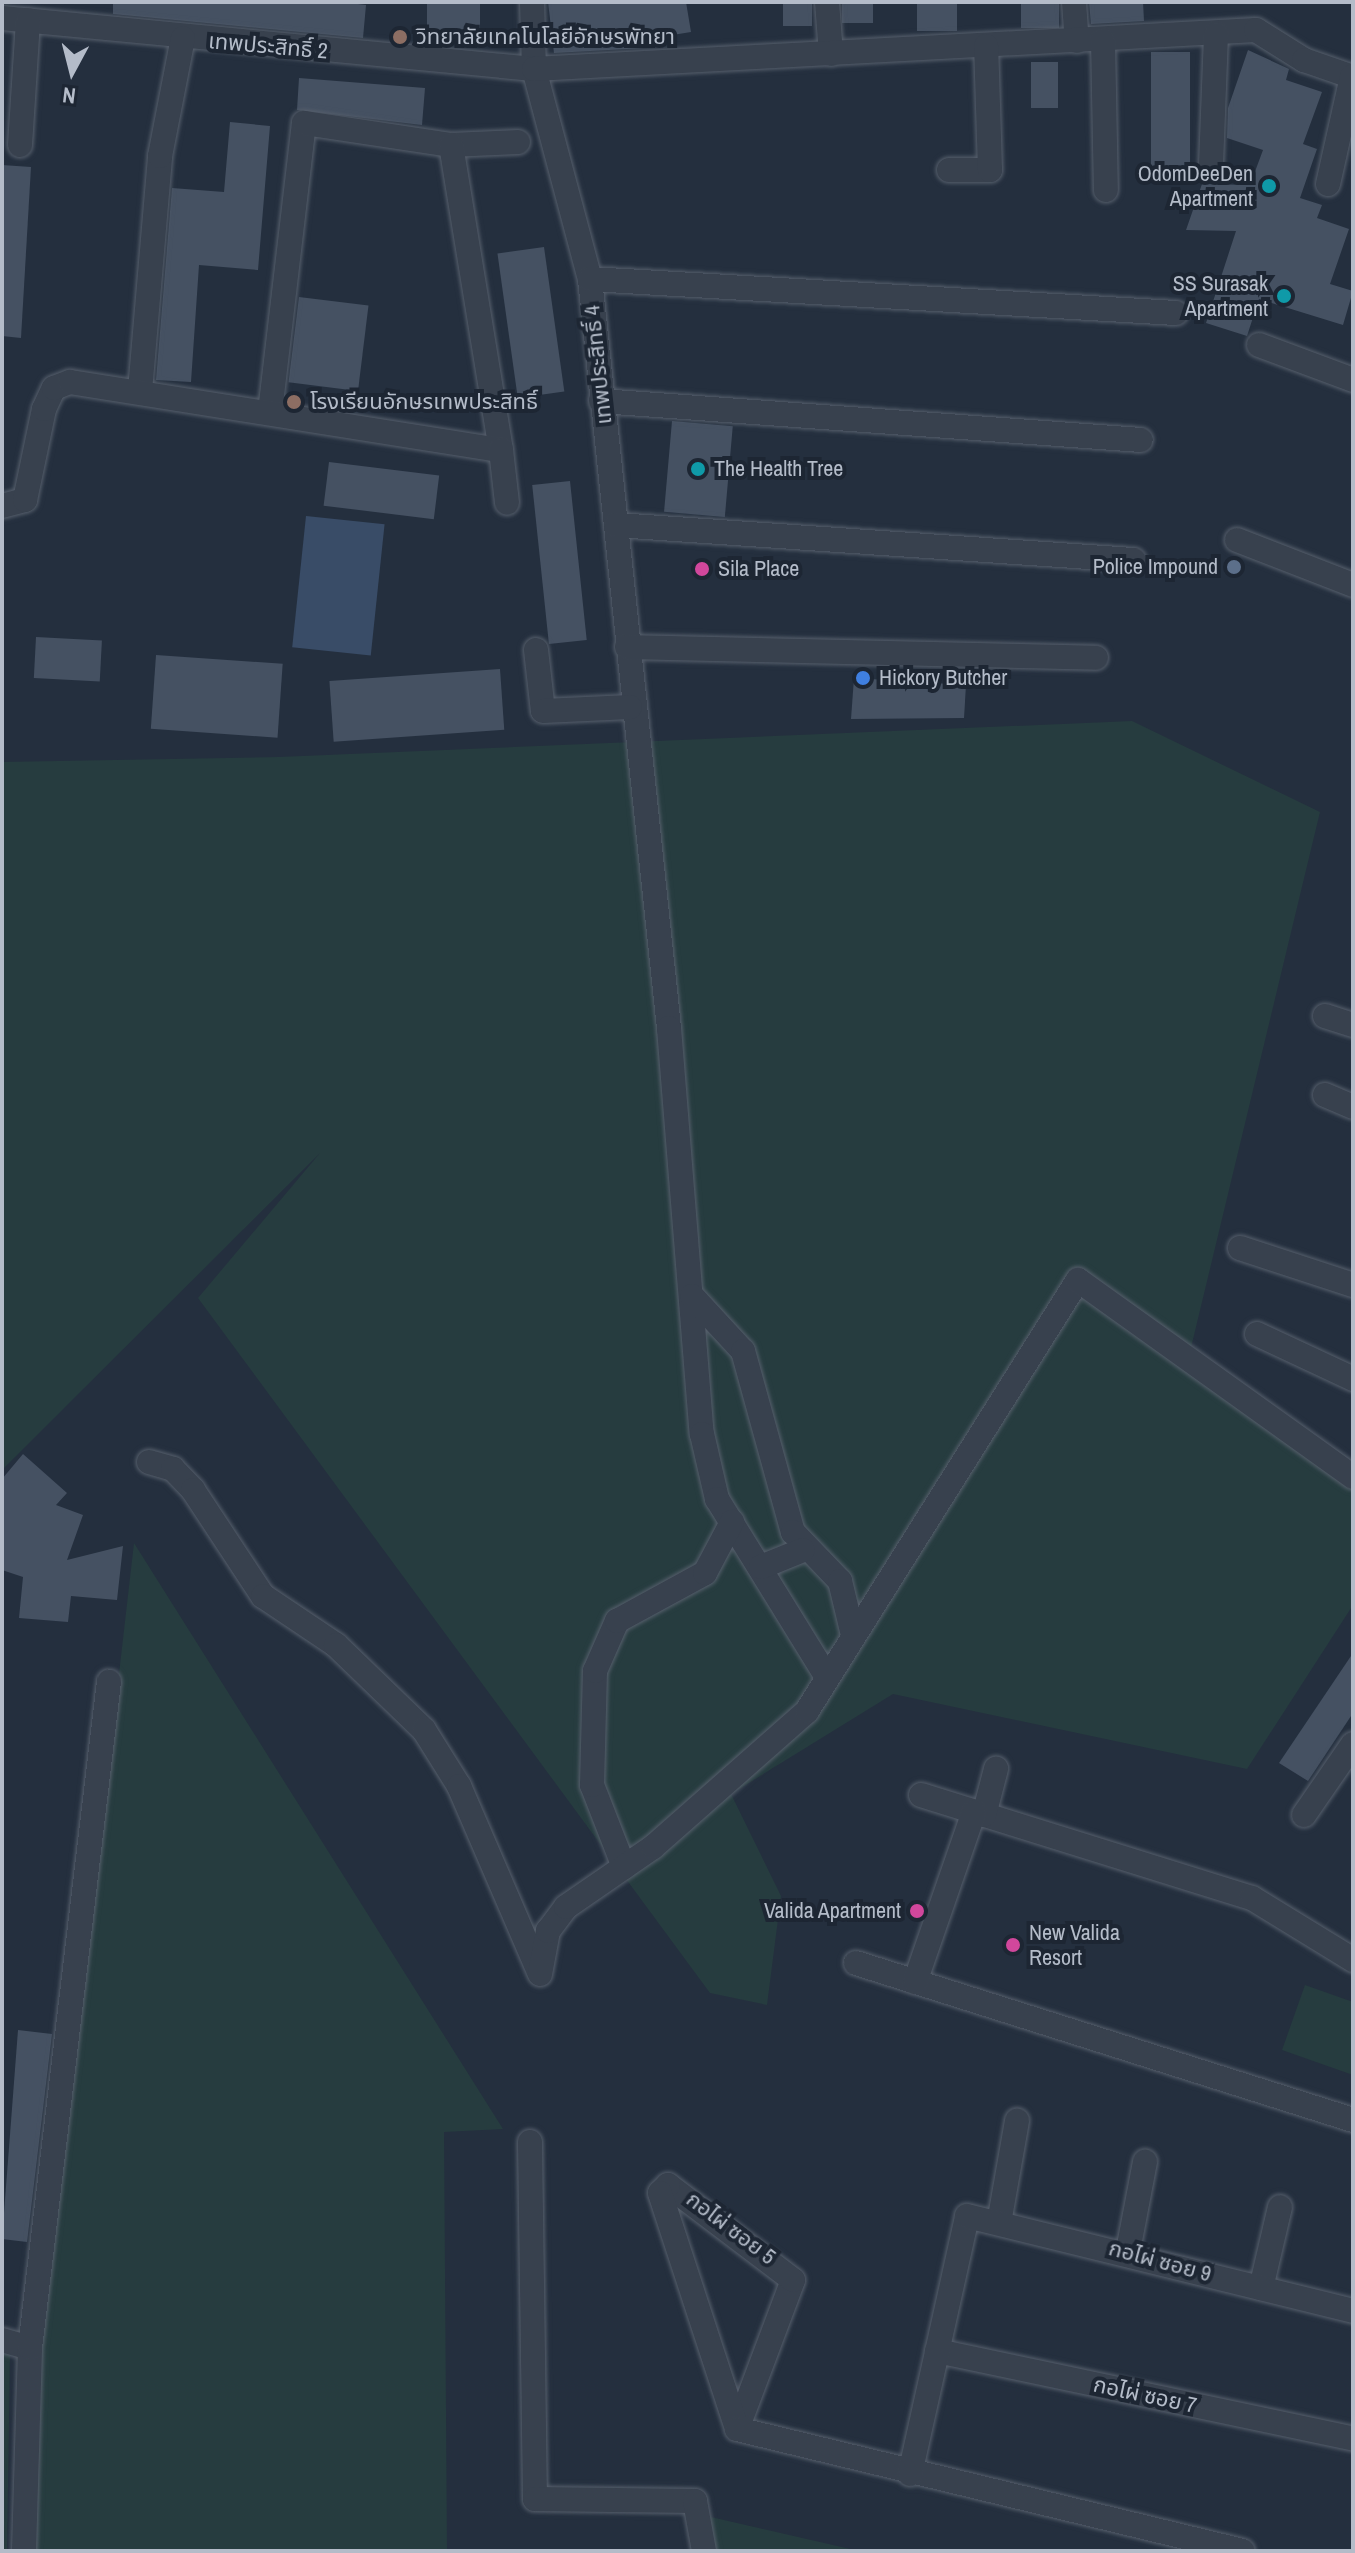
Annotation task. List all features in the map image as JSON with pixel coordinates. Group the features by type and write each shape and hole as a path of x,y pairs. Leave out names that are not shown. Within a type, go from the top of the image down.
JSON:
{"street":[{"name":"เทพประสิทธิ์ 4","path":"532,2 534,69 590,279 616,525 630,707 692,1296 702,1434 717,1499 827,1677"},
{"path":"827,2 831,54"},
{"path":"1074,2 1077,41"},
{"name":"เทพประสิทธิ์ 2","path":"2,18 183,38 534,69 1256,30 1304,60 1353,77"},
{"path":"20,145 28,20"},
{"path":"1211,165 1216,34"},
{"path":"140,391 160,156 183,38"},
{"path":"1103,40 1106,190"},
{"path":"949,170 990,170 986,46"},
{"path":"1328,184 1353,77"},
{"path":"270,412 304,123 451,145 518,142"},
{"path":"451,145 507,503"},
{"path":"590,279 1176,313"},
{"path":"1259,345 1353,380"},
{"path":"2,506 25,500 54,388 70,382 501,450"},
{"path":"601,401 1141,440"},
{"path":"616,525 1134,560"},
{"path":"1237,540 1353,585"},
{"path":"627,647 1096,658"},
{"path":"536,650 543,711 630,707"},
{"path":"1325,1016 1353,1025"},
{"path":"1325,1095 1353,1107"},
{"path":"1240,1248 1353,1285"},
{"path":"149,1462 173,1469 193,1490 263,1596 336,1645 424,1730 459,1786 540,1974 548,1931 566,1907 624,1867 764,1755 807,1711 1078,1280 1353,1477"},
{"path":"692,1296 743,1351 803,1550 840,1581 853,1635"},
{"path":"1257,1334 1353,1379"},
{"path":"624,1867 592,1785 595,1671 617,1621 705,1573 732,1522"},
{"path":"761,1567 803,1550"},
{"path":"24,2551 30,2348 109,1682"},
{"path":"1304,1815 1353,1744"},
{"path":"915,1982 996,1769"},
{"path":"921,1795 1252,1898 1353,1960"},
{"path":"856,1963 1353,2120"},
{"path":"999,2223 1017,2121"},
{"path":"530,2142 535,2499 695,2501 704,2551"},
{"path":"1128,2251 1145,2162"},
{"name":"กอไผ่ ซอย 5","path":"668,2185 793,2280 737,2429 660,2193 668,2185"},
{"path":"1261,2288 1280,2207"},
{"name":"กอไผ่ ซอย 9","path":"937,2351 967,2216 1128,2251 1353,2311"},
{"path":"2,2340 30,2348"},
{"path":"910,2474 937,2351"},
{"name":"กอไผ่ ซอย 7","path":"937,2351 1353,2439"},
{"path":"737,2429 910,2474 1243,2551"}],"green space":[{"path":"1132,721 1320,812 1189,1356 1353,1473 1353,1605 1247,1769 893,1694 731,1794 781,1896 767,2005 710,1993 198,1298 320,1153 2,1470 2,762 279,757"},
{"path":"134,1543 503,2129 444,2132 447,2551 34,2551 40,2362"},
{"path":"1305,1985 1353,2002 1353,2075 1282,2050"},
{"path":"2,2353 10,2355 7,2551 2,2551"},
{"path":"708,2516 711,2517 859,2551 714,2551"}],"water":[{"path":"306,516 385,524 371,656 292,647"}],"building":[{"path":"113,2 342,2 366,5 363,38 113,14"},
{"path":"427,2 480,2 480,43 427,43"},
{"path":"548,2 686,2 691,32 660,37 662,47 554,53"},
{"path":"783,2 812,2 812,26 783,26"},
{"path":"842,2 873,2 873,23 842,23"},
{"path":"917,2 957,2 957,31 917,31"},
{"path":"1021,2 1059,2 1059,28 1021,28"},
{"path":"1089,2 1143,2 1144,21 1091,24"},
{"path":"1248,50 1289,69 1286,80 1322,92 1303,144 1317,149 1300,198 1322,205 1317,218 1349,229 1330,284 1353,291 1343,325 1259,299 1247,336 1206,323 1236,231 1186,230 1202,184 1250,185 1263,150 1227,138 1228,108"},
{"path":"1151,52 1190,52 1190,178 1151,178"},
{"path":"1031,62 1058,62 1058,108 1031,108"},
{"path":"299,78 425,88 422,125 297,110"},
{"path":"230,122 270,126 258,270 199,265 191,382 156,380 172,188 224,192"},
{"path":"2,165 31,167 21,338 2,336"},
{"path":"544,247 564,392 518,398 497,254"},
{"path":"299,297 368,306 358,391 289,382"},
{"name":"The Health Tree","path":"672,421 733,426 725,517 664,512"},
{"path":"329,462 439,476 434,519 324,506"},
{"path":"570,481 587,640 549,644 532,485"},
{"path":"36,637 102,640 100,681 34,678"},
{"path":"156,655 283,664 278,738 151,729"},
{"path":"500,669 504,730 334,742 329,681"},
{"path":"854,678 966,685 964,718 851,719"},
{"path":"23,1454 67,1493 56,1505 83,1515 67,1560 123,1546 117,1600 71,1596 68,1622 19,1618 23,1577 2,1570 2,1479"},
{"path":"1353,1653 1353,1713 1308,1781 1279,1763"},
{"path":"18,2030 52,2034 27,2242 2,2239"}],"place":[{"name":"วิทยาลัยเทคโนโลยีอักษรพัทยา","path":"400,37"},
{"name":"OdomDeeDen Apartment","path":"1269,186"},
{"name":"SS Surasak Apartment","path":"1284,296"},
{"name":"โรงเรียนอักษรเทพประสิทธิ์","path":"294,402"},
{"name":"The Health Tree","path":"698,469"},
{"name":"Police Impound","path":"1234,567"},
{"name":"Sila Place","path":"702,569"},
{"name":"Hickory Butcher","path":"863,678"},
{"name":"Valida Apartment","path":"917,1911"},
{"name":"New Valida Resort","path":"1013,1945"}]}
